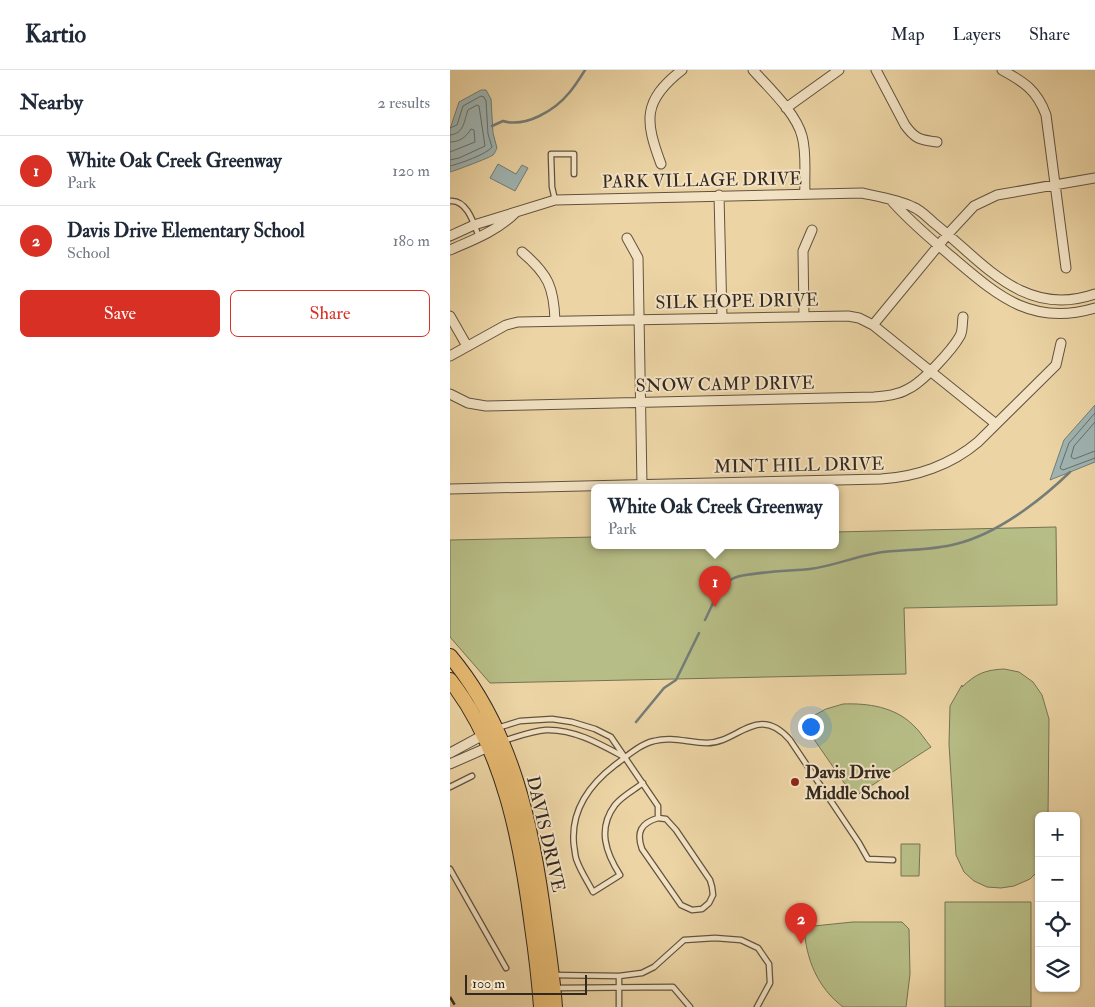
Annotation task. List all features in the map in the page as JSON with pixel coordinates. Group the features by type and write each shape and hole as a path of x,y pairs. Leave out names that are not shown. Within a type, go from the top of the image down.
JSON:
{"main road":[{"name":"DAVIS DRIVE","path":"450,656 464,673 490,736 507,794 546,982 555,1007"},
{"name":"DAVIS DRIVE","path":"450,680 490,736 502,741 523,801 540,884 546,982 541,1007"}],"street":[{"path":"661,164 652,140 650,128 652,106 660,89 682,70"},
{"path":"753,70 786,108 802,134 805,194"},
{"path":"786,108 839,70"},
{"path":"876,70 904,125 919,140 937,142"},
{"path":"1002,70 1025,83 1043,106 1048,124 1066,268"},
{"path":"873,325 938,245 974,206 997,195 1095,178"},
{"name":"PARK VILLAGE DRIVE","path":"450,236 474,225 555,200 862,193 913,207 948,234 997,278 1022,292 1057,300 1083,298 1095,294"},
{"path":"719,195 722,317"},
{"path":"890,200 938,245 997,294 1019,305 1053,313 1077,312 1095,308"},
{"name":"PARK VILLAGE DRIVE","path":"450,250 479,238 505,223 515,213"},
{"path":"804,316 803,251 812,230"},
{"path":"627,238 638,258 642,484"},
{"path":"522,252 539,266 548,283 555,301 555,321"},
{"path":"450,316 467,346"},
{"name":"SILK HOPE DRIVE","path":"450,356 506,326 518,322 848,316 859,318 873,325 996,424"},
{"name":"SNOW CAMP DRIVE","path":"450,394 462,401 477,405 874,397 891,395 918,384 931,371 961,335 963,317"},
{"name":"MINT HILL DRIVE","path":"690,484 881,480 901,478 935,468 978,442 1056,366 1061,343"},
{"name":"MINT HILL DRIVE","path":"450,489 591,486"},
{"path":"450,753 490,736"},
{"path":"450,764 490,736"}],"lane":[{"path":"555,200 552,187 551,154 574,154 574,174"},
{"path":"450,201 457,201 465,207 479,238"},
{"path":"490,736 520,721 552,719 572,722 596,729 611,737 658,806 658,818"},
{"path":"643,783 616,804 607,824 606,848 609,858 620,875 593,892 576,860 573,839 575,822 586,794 599,778 625,758 652,741 668,738 707,743 720,741 748,727 760,725 781,730 790,740 868,859 893,860"},
{"path":"502,741 546,730 568,732 589,739 625,758"},
{"path":"450,787 472,776"},
{"path":"658,818 666,819 676,830 710,880 713,895 709,903 702,909 692,910 681,905 642,849 639,840 643,825 650,820 658,818"},
{"path":"450,869 506,968"},
{"path":"546,982 642,973 654,967 684,940 715,938 740,940 758,948 769,964 770,984 757,1007"},
{"path":"619,976 619,1007"},
{"path":"546,982 618,988 673,987 690,1007"}],"green space":[{"path":"1056,527 1057,605 904,608 906,674 490,683 450,637 450,540 591,537 591,549 839,549 839,532"},
{"path":"1004,669 1019,672 1033,682 1042,695 1049,719 1048,812 1035,812 1035,874 1030,879 1014,886 1001,888 987,887 974,881 964,872 956,855 949,744 950,706 962,685 962,687 972,679 991,670"},
{"path":"843,704 871,705 890,710 916,727 931,747 854,797 802,722 826,709"},
{"path":"901,844 920,844 919,876 901,876"},
{"path":"945,902 1031,902 1031,1007 945,1007"},
{"path":"853,922 902,922 909,929 910,974 906,1007 843,1007 826,991 814,972 807,950 804,927"}],"water":[{"path":"481,90 486,90 491,99 493,133 497,148 490,157 450,172 450,129 459,102"},
{"path":"498,164 516,174 522,165 528,168 515,191 490,178"},
{"path":"1095,405 1095,462 1050,480 1064,440"}],"waterway":[{"path":"492,126 503,121 512,123 530,120 548,111 569,93 585,70"},
{"path":"705,620 723,587 732,579 757,573 827,566 877,553 936,548 956,544 987,533 1017,515 1032,505 1070,472"},
{"path":"636,722 664,688 676,680 699,633"}],"railway":[{"path":"450,997 456,1007"}],"place":[{"name":"White Oak Creek Greenway","path":"715,607"},
{"name":"Davis Drive Middle School","path":"795,782"},
{"name":"Davis Drive Elementary School","path":"801,944"}]}
